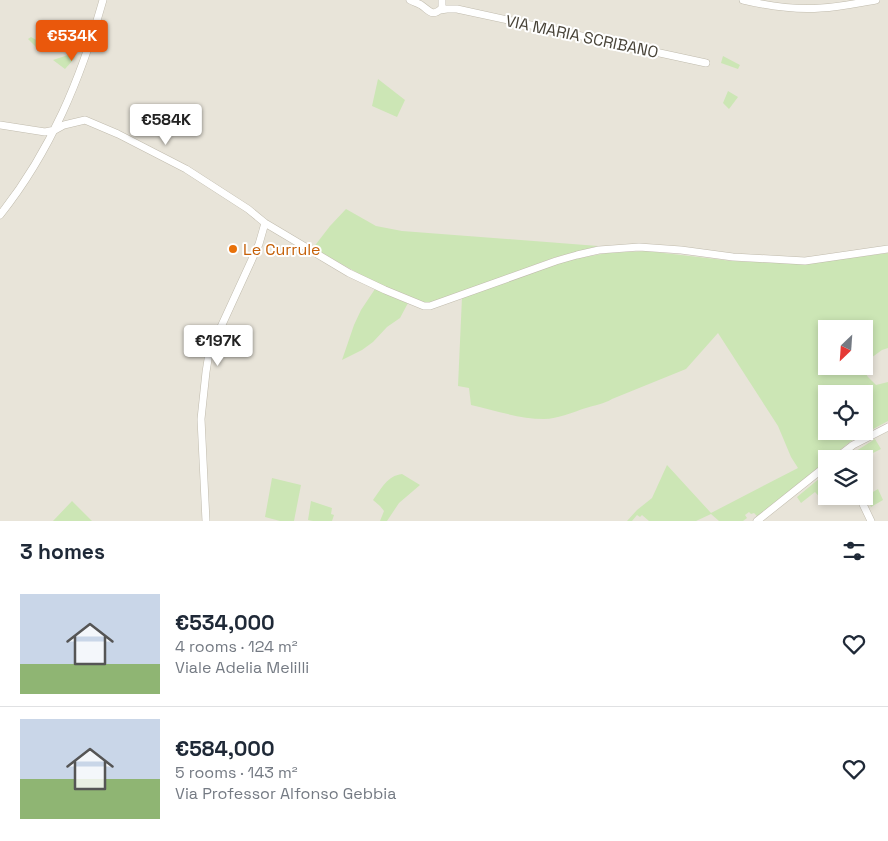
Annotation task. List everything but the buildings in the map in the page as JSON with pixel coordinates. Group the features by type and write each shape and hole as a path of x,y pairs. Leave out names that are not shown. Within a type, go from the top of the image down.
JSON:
{"street":[{"path":"0,215 28,175 55,130 86,57 103,0"},
{"path":"410,0 432,13 447,8 457,9"},
{"path":"425,0 426,8"},
{"path":"440,10 443,5 442,0"},
{"path":"442,0 457,9"},
{"path":"743,0 804,9 876,0"},
{"name":"VIA MARIA SCRIBANO","path":"457,9 706,63"},
{"path":"0,126 46,132 85,120 118,134 186,168 248,209 265,223 355,276 424,306 430,306 577,254 599,250 640,247 682,250 733,257 805,261 888,249"},
{"path":"206,521 202,419 209,353 259,244 265,223"},
{"path":"848,450 888,427"},
{"path":"757,521 818,472"},
{"path":"863,505 871,521"}],"shaded area":[{"path":"0,0 888,0 888,521 0,521"}],"green space":[{"path":"31,37 45,45 44,52 28,39"},
{"path":"76,53 74,59 65,69 53,60"},
{"path":"723,56 740,65 738,69 721,63"},
{"path":"378,79 405,100 397,117 372,106"},
{"path":"728,91 738,97 729,109 723,103"},
{"path":"346,209 376,226 402,231 598,246 553,258 432,303 423,303 390,290 313,248"},
{"path":"647,251 732,261 802,264 888,253 888,348 873,356 873,320 818,320 818,375 867,375 876,385 888,382 888,421 873,429 873,385 818,385 818,440 853,440 840,450 818,450 818,468 765,512 757,516 749,512 745,515 747,518 743,521 719,521 711,514 696,521 649,521 642,515 640,517 637,515 632,521 627,521 652,498 667,465 711,513 798,468 791,457 778,426 718,333 686,369 606,402 560,417 549,419 525,418 471,405 469,388 458,386 462,297 569,260 607,253"},
{"path":"375,289 408,303 400,318 387,327 373,342 342,360 354,325 361,310"},
{"path":"875,439 881,449 873,453 873,450 858,450"},
{"path":"402,474 420,485 399,503 387,521 380,521 384,511 373,500 392,477"},
{"path":"272,478 301,485 294,521 280,521 265,517"},
{"path":"818,480 818,495 815,492 801,503 797,497"},
{"path":"878,489 883,500 871,507 870,505 873,505 873,492"},
{"path":"72,501 92,521 53,521"},
{"path":"311,501 332,508 331,514 334,515 332,521 308,520"}],"place":[{"name":"Le Currule","path":"233,249"}]}
